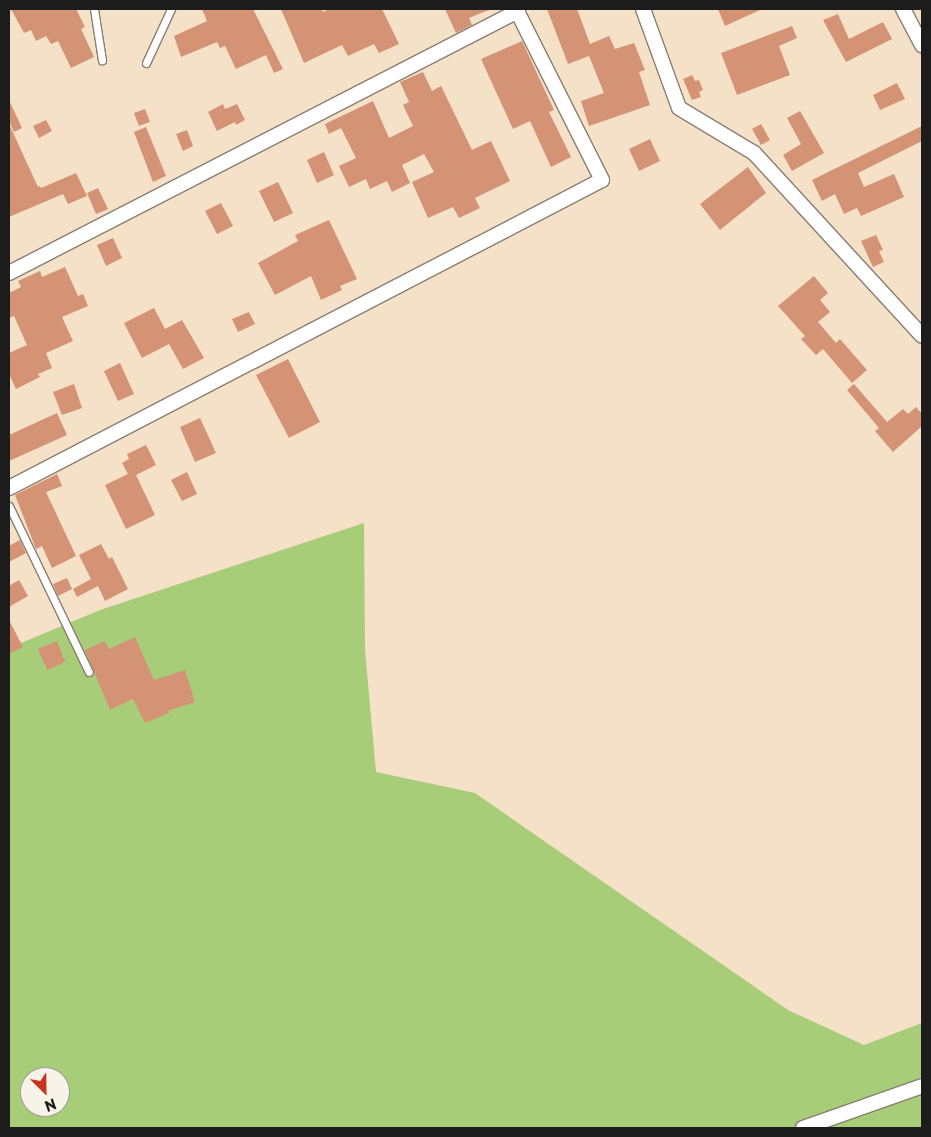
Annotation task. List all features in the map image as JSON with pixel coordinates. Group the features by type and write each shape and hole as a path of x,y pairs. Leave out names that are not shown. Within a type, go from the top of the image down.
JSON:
{"street":[{"path":"643,9 679,108 754,153 922,336"},
{"path":"903,9 922,45"},
{"path":"9,273 517,10 602,180 9,488"},
{"path":"803,1128 922,1086"}],"lane":[{"path":"94,9 102,60"},
{"path":"146,63 171,9"},
{"path":"9,506 89,672"}],"green space":[{"path":"364,523 365,650 376,772 475,793 788,1010 864,1045 922,1023 922,1128 9,1128 9,648 100,610"}],"building":[{"path":"11,9 76,9 85,27 81,29 94,57 71,68 58,41 51,44 46,36 36,41 31,30 24,33"},
{"path":"202,9 253,9 283,69 274,73 266,55 236,69 225,46 220,48 217,42 181,57 174,36 207,21"},
{"path":"281,9 322,9 323,12 330,9 382,9 399,44 379,53 374,44 348,56 342,45 304,63"},
{"path":"445,9 491,9 469,18 472,25 456,33"},
{"path":"547,9 577,9 590,44 609,36 615,49 634,43 645,70 639,72 650,105 589,126 581,101 604,93 589,56 568,64"},
{"path":"718,9 760,9 760,10 725,26"},
{"path":"838,14 849,39 883,22 892,39 846,62 823,20"},
{"path":"792,26 797,38 779,46 790,75 737,95 721,53"},
{"path":"522,41 554,110 549,112 571,157 551,167 530,121 513,129 481,59"},
{"path":"423,72 432,91 441,86 472,150 491,141 510,181 475,198 480,208 459,218 453,207 428,218 412,182 434,172 424,154 402,165 410,183 392,192 387,181 370,189 366,179 349,187 339,166 356,158 341,128 329,134 325,124 373,101 389,138 413,126 403,105 409,102 400,82"},
{"path":"692,75 695,81 699,80 703,90 699,92 701,97 692,100 683,79"},
{"path":"897,83 905,99 880,110 873,95"},
{"path":"9,100 22,128 14,132 9,121"},
{"path":"223,104 225,109 237,104 245,120 236,125 235,122 217,131 208,112"},
{"path":"145,109 150,122 139,126 134,113"},
{"path":"800,111 824,153 792,171 783,155 801,144 787,118"},
{"path":"46,120 52,131 39,138 33,126"},
{"path":"9,124 38,187 40,186 41,188 76,173 87,196 68,204 63,194 9,217"},
{"path":"761,124 770,140 761,145 752,129"},
{"path":"922,126 922,141 858,173 864,187 894,174 904,197 861,216 857,208 844,214 835,194 822,201 812,180"},
{"path":"146,127 166,176 153,182 134,132"},
{"path":"187,130 193,146 183,151 176,134"},
{"path":"650,139 660,161 639,171 629,149"},
{"path":"324,152 334,175 317,183 307,160"},
{"path":"748,167 766,193 720,230 700,204"},
{"path":"278,182 293,213 274,222 259,191"},
{"path":"98,188 108,209 96,214 87,193"},
{"path":"221,203 233,226 217,234 205,211"},
{"path":"329,220 357,279 340,286 342,290 321,300 311,276 275,295 258,263 298,241 295,235"},
{"path":"876,235 883,250 879,251 884,262 873,267 861,241"},
{"path":"113,238 122,258 106,266 97,245"},
{"path":"65,267 78,296 83,294 88,306 62,317 73,341 46,353 52,368 38,374 40,377 16,389 9,374 9,353 27,345 14,316 9,318 9,293 21,287 18,281 40,271 42,277"},
{"path":"814,276 828,293 820,300 830,312 818,322 836,343 840,339 867,370 852,383 823,349 816,355 801,339 805,336 778,306"},
{"path":"154,308 165,329 182,320 204,358 183,369 169,344 142,358 124,323"},
{"path":"249,312 255,324 238,332 232,319"},
{"path":"288,359 320,422 289,438 256,375"},
{"path":"120,363 134,394 118,401 104,371"},
{"path":"74,384 82,408 62,415 53,392"},
{"path":"854,384 887,422 903,409 908,414 916,407 922,414 922,426 893,452 875,431 879,428 847,390"},
{"path":"57,413 67,435 9,461 9,435"},
{"path":"200,418 216,453 195,462 180,427"},
{"path":"146,445 156,465 136,475 155,515 126,529 105,485 128,474 122,463 129,459 127,454"},
{"path":"187,472 197,494 182,501 171,480"},
{"path":"57,474 62,486 46,492 76,556 52,568 42,546 36,549 15,495"},
{"path":"20,540 26,553 9,562 9,546"},
{"path":"101,544 109,559 112,557 128,589 105,601 98,586 77,597 73,589 91,579 79,555"},
{"path":"67,578 72,589 58,596 53,584"},
{"path":"19,580 28,596 9,607 9,586"},
{"path":"9,620 23,647 9,654"},
{"path":"135,637 154,680 185,670 195,702 168,711 169,713 145,723 133,699 110,710 85,650 105,641 109,649"},
{"path":"57,641 65,662 47,670 38,649"}]}
